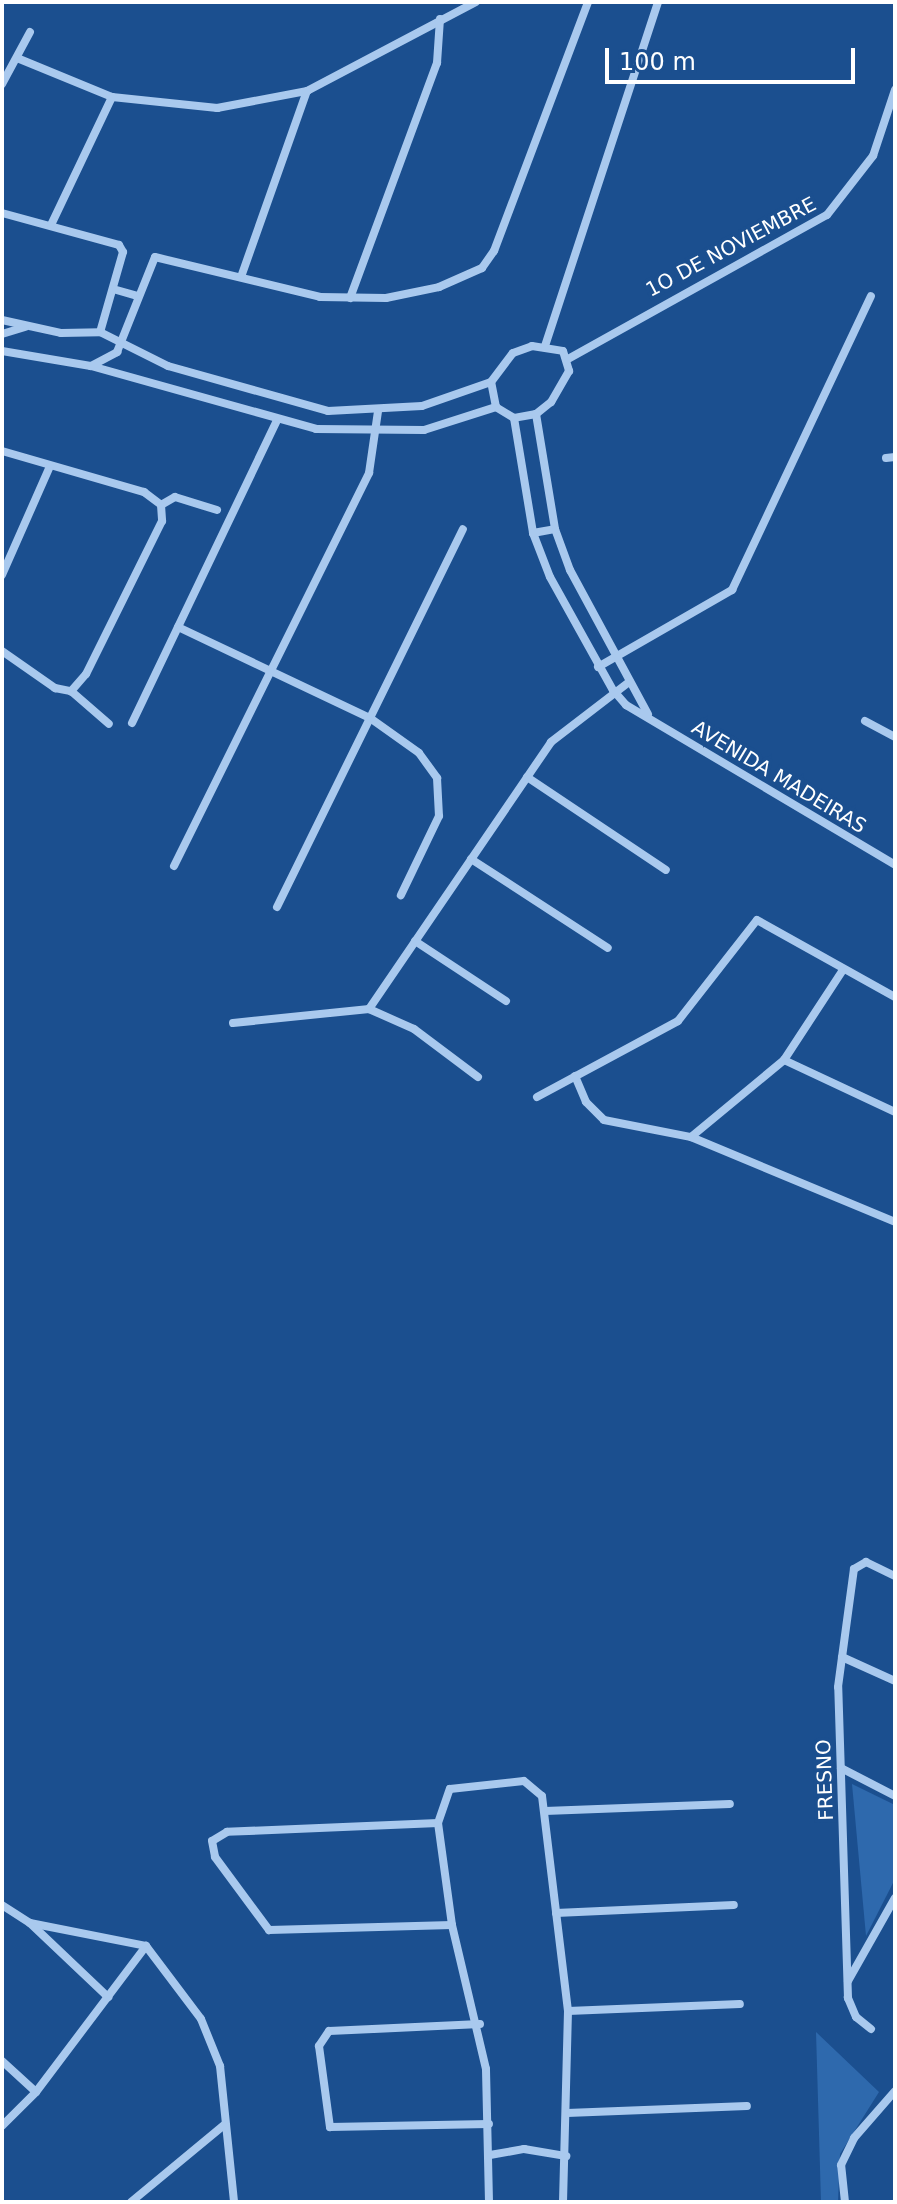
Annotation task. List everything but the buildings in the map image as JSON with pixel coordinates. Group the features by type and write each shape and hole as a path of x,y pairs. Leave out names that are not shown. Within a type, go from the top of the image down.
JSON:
{"street":[{"path":"17,58 112,97 217,108 307,91 476,2"},
{"path":"91,366 109,358 122,340 149,264 161,255 320,297 350,298 439,287 482,268 494,251 588,2"},
{"path":"545,346 658,2"},
{"path":"350,298 437,63 440,19"},
{"path":"2,84 30,32"},
{"name":"1O DE NOVIEMBRE","path":"568,359 827,215 873,156 895,90"},
{"path":"241,277 307,91"},
{"path":"51,225 112,97"},
{"path":"2,213 119,245 113,289 100,332"},
{"path":"113,289 138,296"},
{"path":"598,667 615,660 732,590 871,296"},
{"path":"2,320 26,327 100,332 122,340 168,366 294,404 378,411 456,398 491,382 513,353 545,346 568,359 551,402 536,414 514,418 496,407 491,382"},
{"path":"2,334 26,327"},
{"path":"2,351 91,366 276,422 378,433 424,430 496,407"},
{"path":"174,866 369,473 378,433 378,411"},
{"name":"AVENIDA MADEIRAS","path":"536,414 555,529 615,660 648,714"},
{"name":"AVENIDA MADEIRAS","path":"514,418 533,533 598,667 613,690 895,865"},
{"path":"132,723 276,422"},
{"path":"2,451 144,492 161,505 162,521 86,674 71,691"},
{"path":"2,575 50,466"},
{"path":"161,505 175,497 217,510"},
{"path":"277,907 463,529"},
{"path":"533,533 555,529"},
{"path":"178,627 370,718 419,753 441,796 439,816 401,895"},
{"path":"2,651 55,688 71,691 109,724"},
{"path":"369,1009 551,742 613,690 628,683"},
{"path":"865,721 895,737"},
{"path":"527,777 666,870"},
{"path":"471,859 608,948"},
{"path":"537,1097 678,1021 750,922 763,920 843,970 895,997"},
{"path":"415,941 506,1001"},
{"path":"691,1137 784,1060 843,970"},
{"path":"233,1023 369,1009 414,1029 478,1077"},
{"path":"784,1060 895,1112"},
{"path":"575,1076 586,1102 604,1120 691,1137 895,1222"},
{"name":"FRESNO","path":"871,2029 850,2007 841,1768 842,1657 854,1569 866,1562 895,1576"},
{"path":"842,1657 895,1681"},
{"path":"841,1768 895,1796"},
{"path":"489,2202 489,2124 480,2024 452,1925 438,1823 441,1804 463,1784 524,1781 542,1796 545,1811 568,2011 563,2202"},
{"path":"545,1811 730,1804"},
{"path":"438,1823 227,1832 212,1841 215,1857 269,1930 452,1925"},
{"path":"848,1981 895,1898"},
{"path":"2,1905 30,1923 108,1997"},
{"path":"556,1913 734,1905"},
{"path":"30,1923 146,1946 201,2019 220,2066 234,2202"},
{"path":"2,2126 36,2092 146,1946"},
{"path":"568,2011 740,2004"},
{"path":"480,2024 329,2031 320,2036 321,2074 325,2116 340,2131 489,2124"},
{"path":"2,2061 36,2092"},
{"path":"845,2202 841,2165 854,2138 895,2091"},
{"path":"567,2113 747,2106"},
{"path":"131,2202 224,2125"},
{"path":"490,2155 524,2149 566,2156"}],"shaded area":[{"path":"852,1784 895,1805 895,1879 866,1936"},
{"path":"816,2032 879,2092 840,2154 838,2202 821,2202"}]}
